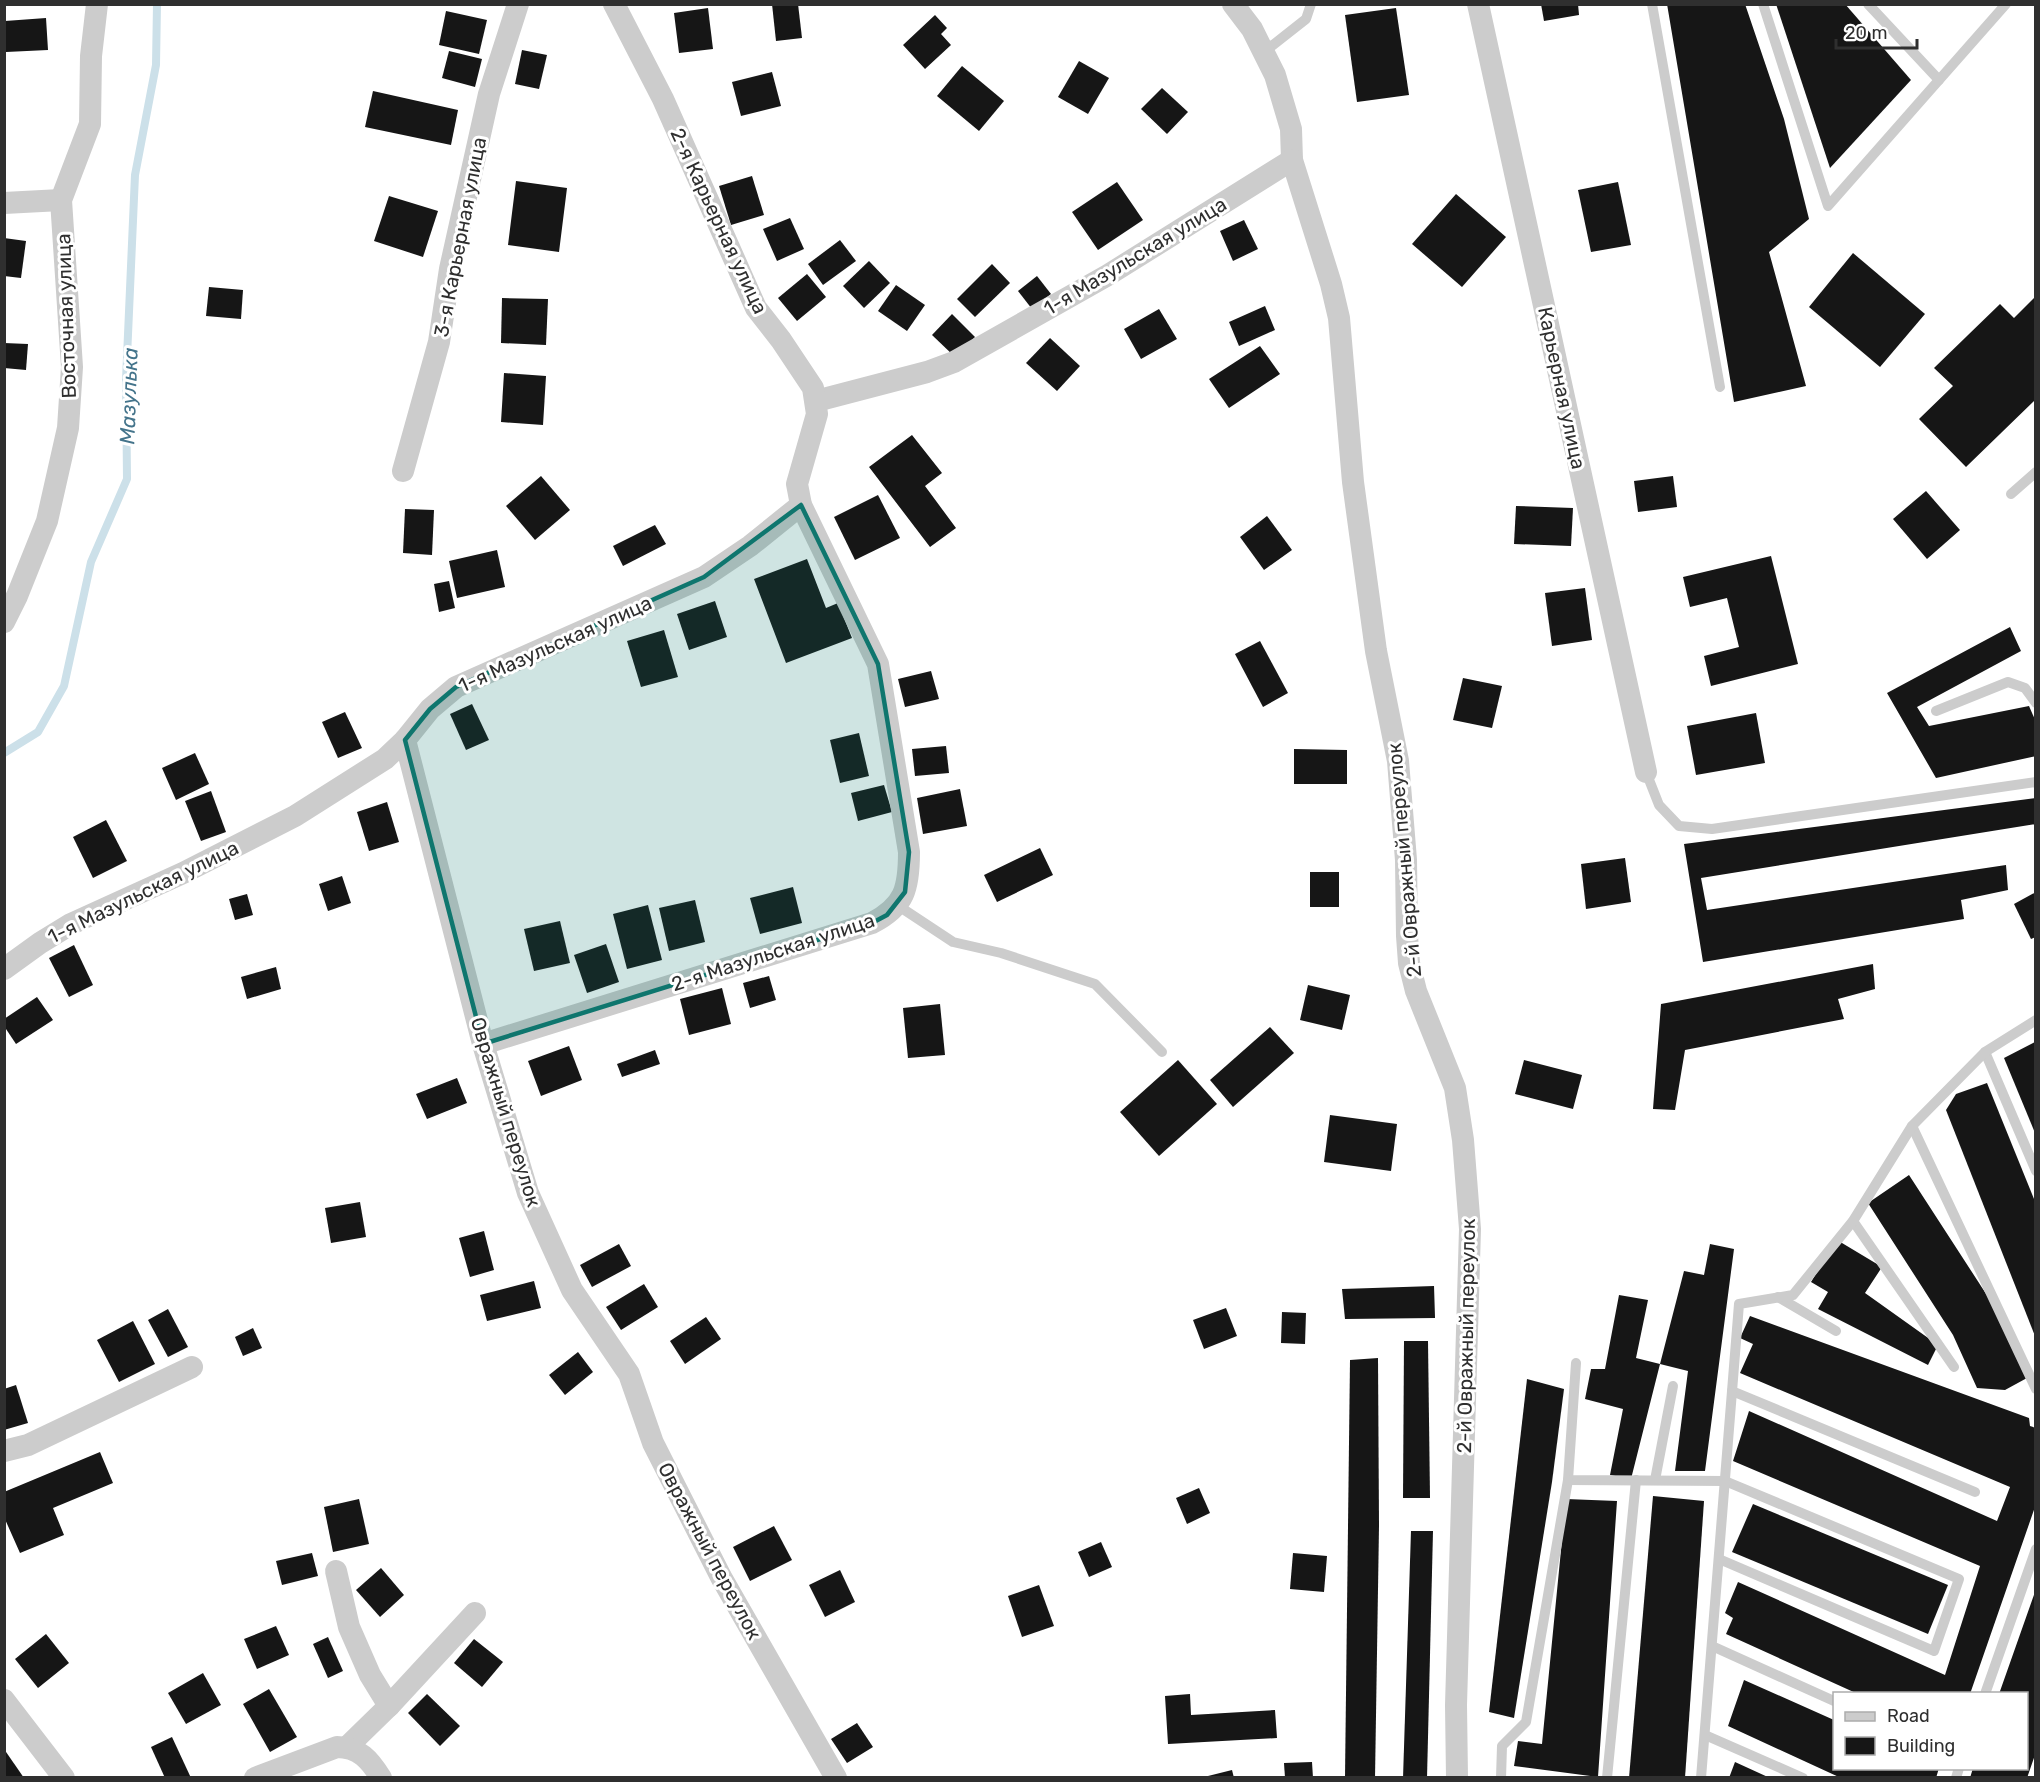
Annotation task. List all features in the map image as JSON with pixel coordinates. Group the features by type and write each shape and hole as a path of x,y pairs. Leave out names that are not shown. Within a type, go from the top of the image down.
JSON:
{"street":[{"name":"Восточная улица","path":"4,622 47,521 68,428 72,367 61,200 90,124 91,56 97,4"},
{"name":"3-я Карьерная улица","path":"403,471 439,342 450,269 489,94 518,4"},
{"name":"2-я Карьерная улица","path":"614,4 663,99 756,308 813,388 816,401"},
{"path":"1233,4 1252,29 1275,75 1291,129 1292,160"},
{"name":"Карьерная улица","path":"1478,4 1646,772"},
{"name":"1-я Мазульская улица","path":"816,401 927,372 954,362 1108,274 1292,160"},
{"name":"2-й Овражный переулок","path":"1292,160 1331,284 1342,339 1353,482 1376,651 1398,761 1406,860 1409,963 1416,991 1455,1088 1463,1140 1470,1229 1456,1705 1457,1778"},
{"path":"4,203 61,200"},
{"path":"801,505 797,484 817,414 816,401"},
{"name":"1-я Мазульская улица","path":"4,969 71,924 183,873 295,816 385,759 405,740 430,709 456,687 704,577 750,546 801,505"},
{"name":"2-я Мазульская улица","path":"483,1044 872,923 887,915 905,892 909,876 909,852 878,664 801,505"},
{"name":"Овражный переулок","path":"405,740 483,1044 528,1192 572,1290 628,1374 653,1443 721,1577 836,1778"},
{"path":"4,1451 28,1445 192,1367"},
{"path":"336,1571 349,1627 370,1675 389,1706"},
{"path":"347,1747 389,1706 475,1613"},
{"path":"4,1700 63,1778"},
{"path":"255,1778 337,1747 347,1747 359,1752 370,1761 381,1778"}],"lane":[{"path":"1264,52 1306,19 1311,4"},
{"path":"1652,4 1720,387"},
{"path":"1763,4 1828,206 2006,4"},
{"path":"1868,4 1939,80"},
{"path":"2011,494 2036,472"},
{"path":"1936,711 2008,682 2025,688 2036,703"},
{"path":"1646,772 1659,805 1679,826 1712,829 2036,782"},
{"path":"897,905 952,942 1001,953 1095,984 1162,1052"},
{"path":"1701,1778 1739,1304 1793,1295 1853,1221 1912,1126 1985,1052 2036,1020"},
{"path":"1985,1052 2036,1171"},
{"path":"1912,1126 2036,1389"},
{"path":"1853,1221 1954,1366"},
{"path":"1778,1297 1836,1331"},
{"path":"1502,1778 1502,1746 1526,1722 1568,1480 1576,1363"},
{"path":"1655,1480 1673,1386"},
{"path":"1732,1391 1975,1492"},
{"path":"1568,1480 1725,1481 1959,1579 1934,1651 1719,1559"},
{"path":"1607,1778 1636,1480"},
{"path":"1986,1692 2036,1548"},
{"path":"1712,1646 1833,1701"},
{"path":"1705,1735 1803,1778"}],"highlighted area":[{"path":"801,505 878,664 909,852 905,892 887,915 872,923 483,1044 405,740 430,709 456,687 704,577"}],"building":[{"path":"772,4 798,4 802,38 776,41"},
{"path":"1541,4 1578,4 1579,15 1544,21"},
{"path":"1667,4 1745,4 1784,119 1809,219 1769,252 1806,386 1734,402"},
{"path":"1776,4 1845,4 1911,80 1830,168"},
{"path":"708,8 713,49 679,53 674,13"},
{"path":"1396,8 1409,95 1357,102 1345,15"},
{"path":"446,11 487,20 479,54 439,45"},
{"path":"935,15 947,28 941,34 951,45 925,69 903,45"},
{"path":"46,18 48,50 6,52 5,21"},
{"path":"522,50 547,55 539,89 515,84"},
{"path":"449,51 482,59 475,87 442,78"},
{"path":"1079,61 1109,78 1088,114 1058,97"},
{"path":"962,66 1004,101 979,131 937,96"},
{"path":"772,72 781,106 741,116 732,82"},
{"path":"1162,88 1188,112 1167,134 1141,109"},
{"path":"373,91 458,110 451,145 365,127"},
{"path":"752,176 764,215 731,225 719,186"},
{"path":"516,181 567,188 559,252 508,245"},
{"path":"1117,182 1143,220 1098,250 1072,212"},
{"path":"1618,182 1631,245 1591,252 1578,190"},
{"path":"1456,194 1506,237 1462,287 1412,244"},
{"path":"389,196 438,211 423,257 374,241"},
{"path":"790,218 804,249 777,261 763,229"},
{"path":"1244,220 1258,249 1233,261 1220,231"},
{"path":"4,238 26,241 21,278 4,276"},
{"path":"840,240 856,261 823,285 808,264"},
{"path":"1853,253 1925,314 1880,367 1809,307"},
{"path":"869,261 890,283 864,308 843,286"},
{"path":"992,264 1010,283 975,317 957,299"},
{"path":"807,274 826,297 797,321 778,298"},
{"path":"1037,276 1051,294 1032,309 1018,291"},
{"path":"896,285 925,305 907,331 878,311"},
{"path":"209,287 243,290 241,319 206,316"},
{"path":"2036,296 2036,399 1966,467 1919,419 1953,386 1934,368 2000,304 2014,318"},
{"path":"502,298 548,299 546,345 501,343"},
{"path":"1265,306 1275,330 1239,346 1229,322"},
{"path":"1159,309 1177,339 1141,359 1124,329"},
{"path":"952,314 975,337 955,357 932,335"},
{"path":"1050,338 1080,366 1057,391 1026,363"},
{"path":"4,343 28,344 26,370 4,368"},
{"path":"1260,346 1280,374 1229,408 1209,379"},
{"path":"504,373 546,376 543,425 501,422"},
{"path":"912,435 942,473 925,486 956,528 930,547 869,467"},
{"path":"541,476 570,510 535,540 506,506"},
{"path":"1673,476 1677,507 1638,512 1634,481"},
{"path":"1926,491 1960,530 1927,559 1893,519"},
{"path":"878,495 900,538 855,560 834,517"},
{"path":"1516,506 1573,508 1571,546 1514,544"},
{"path":"405,509 434,510 432,555 403,553"},
{"path":"1267,516 1292,550 1264,570 1240,537"},
{"path":"655,525 666,544 623,566 613,546"},
{"path":"497,550 505,587 457,598 449,561"},
{"path":"1771,556 1798,664 1711,686 1704,656 1739,647 1727,598 1690,607 1683,577"},
{"path":"807,559 826,608 838,603 852,638 786,663 754,579"},
{"path":"449,581 455,608 439,612 434,584"},
{"path":"1585,588 1592,640 1552,646 1545,593"},
{"path":"715,601 727,637 689,650 677,614"},
{"path":"2010,627 2021,651 1917,707 1929,726 2029,706 2036,722 2036,756 1936,778 1887,693"},
{"path":"664,630 678,677 641,687 627,641"},
{"path":"1260,641 1288,693 1263,707 1235,654"},
{"path":"931,671 939,699 905,707 898,679"},
{"path":"1463,678 1502,686 1492,728 1453,720"},
{"path":"472,704 489,740 466,750 450,714"},
{"path":"345,712 362,748 338,758 322,722"},
{"path":"1756,713 1765,763 1696,775 1687,726"},
{"path":"859,733 869,776 840,783 830,740"},
{"path":"946,746 949,773 915,776 912,749"},
{"path":"1294,749 1347,750 1347,784 1294,784"},
{"path":"195,753 209,784 176,800 162,768"},
{"path":"884,785 892,812 858,821 851,793"},
{"path":"960,789 967,826 923,834 917,798"},
{"path":"211,791 226,832 201,841 185,801"},
{"path":"2036,798 2036,824 1701,878 1707,910 2006,865 2008,890 1961,900 1964,919 1703,962 1684,844"},
{"path":"387,802 399,842 369,851 357,812"},
{"path":"106,820 127,861 93,878 73,837"},
{"path":"1040,848 1053,875 997,902 984,875"},
{"path":"1625,858 1631,902 1586,909 1581,864"},
{"path":"1310,872 1339,872 1339,907 1310,907"},
{"path":"342,876 351,903 328,911 319,884"},
{"path":"793,887 802,923 760,934 750,898"},
{"path":"2036,892 2036,937 2031,939 2014,904"},
{"path":"247,894 253,915 235,920 229,899"},
{"path":"695,900 705,942 669,951 659,908"},
{"path":"648,905 662,960 627,969 613,914"},
{"path":"560,921 570,963 534,971 524,929"},
{"path":"606,944 619,982 587,993 574,955"},
{"path":"74,945 93,985 69,997 49,958"},
{"path":"1873,964 1875,989 1838,999 1844,1019 1685,1050 1675,1110 1653,1109 1661,1004"},
{"path":"276,967 281,989 247,999 241,977"},
{"path":"769,976 776,1000 750,1008 743,983"},
{"path":"1308,985 1350,995 1342,1030 1300,1020"},
{"path":"722,988 731,1024 689,1035 680,999"},
{"path":"37,997 53,1020 16,1044 4,1026 4,1019"},
{"path":"940,1004 945,1055 908,1058 903,1008"},
{"path":"1270,1027 1294,1053 1233,1107 1210,1080"},
{"path":"2035,1042 2035,1133 2004,1058"},
{"path":"569,1046 582,1080 541,1096 528,1061"},
{"path":"655,1050 660,1064 622,1077 617,1064"},
{"path":"1178,1060 1217,1104 1159,1156 1120,1112"},
{"path":"1524,1060 1582,1075 1573,1109 1515,1094"},
{"path":"457,1078 467,1103 427,1119 416,1094"},
{"path":"1987,1083 2036,1204 2035,1336 1946,1110 1956,1094"},
{"path":"1330,1115 1397,1124 1391,1171 1324,1162"},
{"path":"1909,1175 1992,1303 2027,1378 2005,1390 1977,1388 1953,1335 1868,1203"},
{"path":"360,1202 366,1237 331,1243 325,1208"},
{"path":"484,1231 494,1270 470,1277 459,1238"},
{"path":"1837,1240 1882,1267 1865,1293 1938,1345 1928,1365 1818,1309 1828,1292 1811,1282"},
{"path":"619,1244 631,1266 592,1287 580,1265"},
{"path":"1710,1244 1734,1249 1705,1471 1675,1471 1688,1371 1660,1364 1684,1271 1704,1275"},
{"path":"534,1281 541,1308 487,1321 480,1295"},
{"path":"644,1284 658,1307 621,1330 606,1307"},
{"path":"1434,1286 1435,1318 1345,1319 1342,1289"},
{"path":"1619,1295 1648,1300 1636,1358 1660,1364 1631,1479 1610,1475 1623,1409 1585,1399 1591,1369 1605,1369"},
{"path":"1226,1308 1237,1336 1204,1349 1193,1320"},
{"path":"168,1309 188,1347 168,1357 148,1320"},
{"path":"1282,1312 1306,1313 1305,1344 1281,1343"},
{"path":"1750,1316 2029,1418 2030,1426 2036,1428 2036,1504 1971,1692 1854,1692 1726,1634 1733,1618 1725,1613 1738,1582 1945,1675 1980,1566 1733,1461 1749,1411 1997,1521 2010,1487 1740,1373 1753,1344 1740,1338"},
{"path":"706,1317 721,1339 685,1364 670,1341"},
{"path":"133,1321 155,1364 119,1382 97,1340"},
{"path":"253,1328 262,1348 243,1356 235,1337"},
{"path":"1404,1341 1428,1341 1430,1498 1403,1498"},
{"path":"578,1352 593,1372 565,1395 549,1375"},
{"path":"1378,1358 1379,1526 1375,1778 1345,1778 1350,1360"},
{"path":"1527,1379 1564,1389 1552,1482 1514,1718 1489,1712"},
{"path":"16,1385 28,1423 4,1430 4,1389"},
{"path":"100,1452 113,1483 53,1508 64,1535 20,1553 4,1517 4,1492"},
{"path":"1199,1488 1210,1513 1187,1524 1176,1498"},
{"path":"1653,1496 1704,1501 1685,1778 1629,1778"},
{"path":"359,1499 369,1544 333,1552 324,1507"},
{"path":"1566,1499 1617,1501 1598,1777 1514,1766 1518,1741 1542,1744"},
{"path":"1753,1504 1948,1585 1928,1634 1732,1552"},
{"path":"774,1526 792,1560 750,1581 733,1547"},
{"path":"1411,1531 1433,1531 1427,1778 1403,1778"},
{"path":"1101,1542 1112,1567 1089,1577 1078,1552"},
{"path":"312,1553 318,1576 282,1585 276,1561"},
{"path":"1293,1553 1327,1556 1324,1592 1290,1589"},
{"path":"381,1568 404,1595 380,1617 356,1590"},
{"path":"840,1570 855,1602 825,1617 809,1585"},
{"path":"1039,1585 1054,1626 1022,1637 1008,1596"},
{"path":"2035,1592 2036,1752 2027,1778 1970,1778 1972,1770 2028,1770 2028,1692 2000,1692"},
{"path":"276,1626 289,1655 257,1669 244,1639"},
{"path":"46,1634 69,1663 38,1688 15,1659"},
{"path":"328,1637 343,1671 328,1678 313,1644"},
{"path":"474,1639 503,1662 482,1687 454,1663"},
{"path":"203,1673 221,1705 186,1724 168,1693"},
{"path":"1744,1680 1833,1720 1833,1770 1938,1770 1936,1778 1841,1778 1728,1726"},
{"path":"269,1689 297,1737 270,1752 243,1704"},
{"path":"427,1694 460,1726 440,1746 408,1713"},
{"path":"1190,1694 1191,1715 1275,1710 1277,1738 1168,1744 1165,1696"},
{"path":"857,1723 873,1747 847,1763 831,1739"},
{"path":"172,1737 191,1778 165,1778 151,1747"},
{"path":"4,1749 24,1778 4,1778"},
{"path":"1312,1762 1313,1778 1285,1778 1284,1763"},
{"path":"1735,1762 1770,1778 1729,1778"},
{"path":"1232,1770 1234,1778 1204,1778 1204,1777"}],"waterway":[{"name":"Мазулька","path":"4,753 38,732 64,686 91,562 127,479 126,380 135,175 156,65 157,4"}]}
